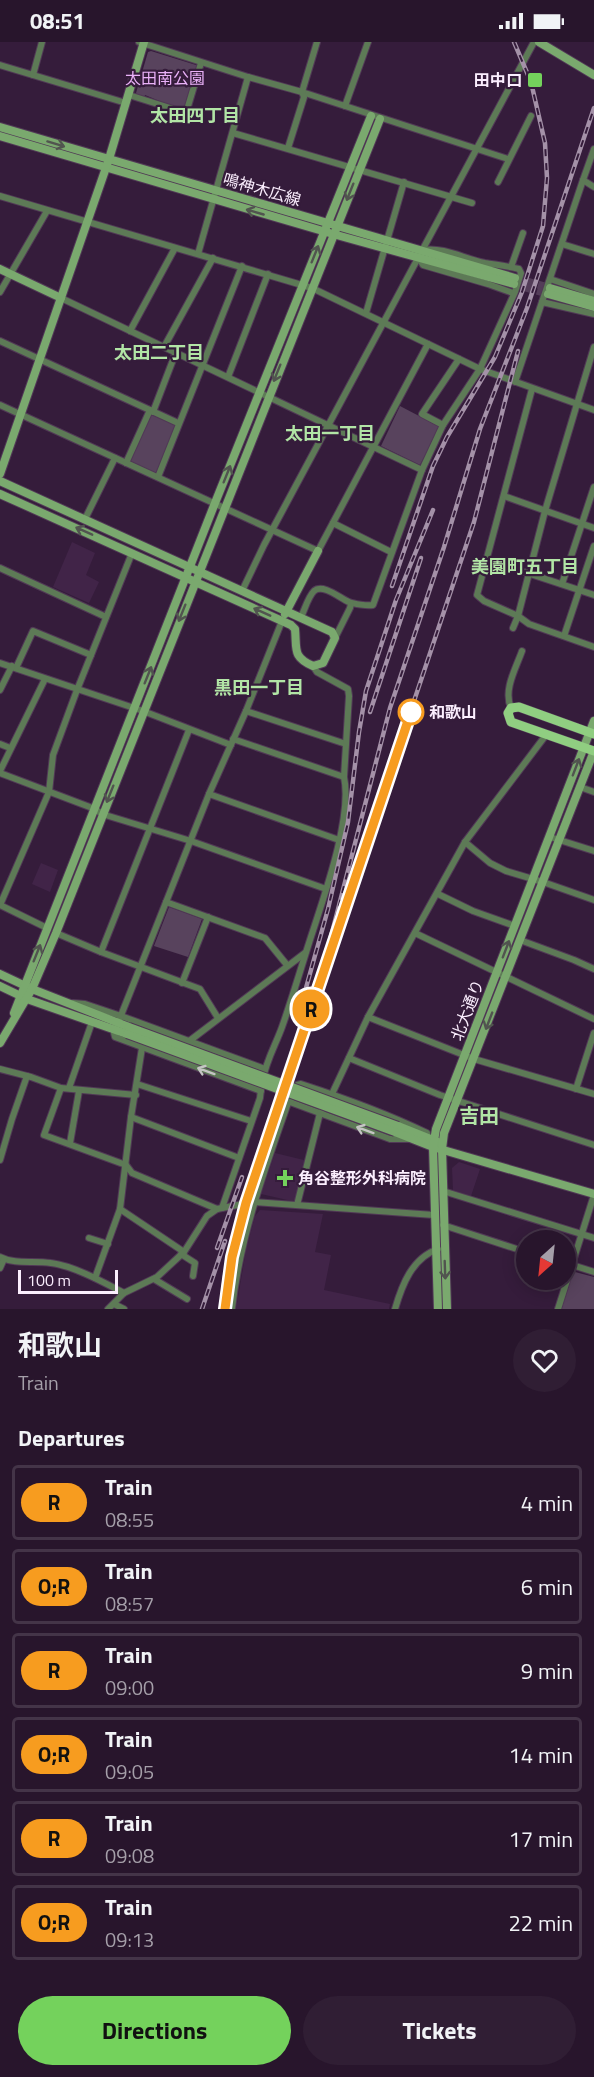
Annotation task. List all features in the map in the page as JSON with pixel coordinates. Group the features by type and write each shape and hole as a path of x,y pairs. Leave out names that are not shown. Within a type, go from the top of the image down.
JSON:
{"main road":[{"path":"592,733 519,707 511,708 508,717 511,723 594,751"}],"street":[{"path":"33,75 42,42"},
{"path":"288,148 304,97 303,92 317,42"},
{"path":"345,106 368,42"},
{"path":"242,591 383,322 534,42"},
{"path":"539,42 594,75"},
{"path":"0,474 107,163 142,43 201,63 303,92 508,159"},
{"path":"0,65 186,113 201,63"},
{"path":"198,254 248,77"},
{"path":"498,182 531,116"},
{"path":"194,569 224,508 264,394 375,117"},
{"name":"鳴神木広線","path":"0,127 107,163 421,254 514,285"},
{"path":"233,133 472,203"},
{"name":"鳴神木広線","path":"0,136 107,163"},
{"path":"515,382 542,302 550,287 594,149"},
{"path":"583,180 594,187"},
{"path":"366,314 404,182"},
{"path":"0,196 307,286 480,369 594,410"},
{"path":"0,292 47,211"},
{"path":"511,267 523,233"},
{"path":"562,244 594,254"},
{"path":"130,331 175,248"},
{"path":"301,617 317,589 322,589 351,603 373,605 422,470 443,425 480,369 521,273 519,269 484,263 435,248 421,254"},
{"path":"421,254 423,265 488,284 514,285"},
{"path":"164,347 213,258"},
{"path":"158,477 242,267"},
{"path":"0,269 422,470"},
{"path":"228,377 268,274"},
{"path":"550,287 594,294"},
{"path":"550,287 594,301"},
{"path":"550,287 594,308"},
{"path":"542,302 594,314"},
{"path":"0,341 178,423"},
{"path":"261,1091 115,1037 118,1023 209,794 246,711 286,610 428,344"},
{"path":"513,628 594,347"},
{"path":"126,463 152,411 176,352"},
{"path":"443,425 422,414 459,358"},
{"path":"532,389 477,595 484,601 518,616 529,624 594,647"},
{"path":"0,1043 24,997 47,928 98,811 190,580 215,503 264,394"},
{"path":"0,405 318,550"},
{"path":"85,519 115,458"},
{"path":"0,481 301,617 332,632 335,638"},
{"path":"562,584 594,487"},
{"path":"0,494 296,628 297,656 301,661 313,666 317,672 348,689 344,777 346,789 339,840 282,1028 265,1069 261,1091 239,1158 219,1208"},
{"path":"504,496 594,528"},
{"path":"333,523 391,552"},
{"path":"564,636 594,546"},
{"path":"47,928 0,905 49,792 53,755 132,553"},
{"path":"488,560 594,596"},
{"path":"0,568 106,617"},
{"path":"313,666 323,663 351,603"},
{"path":"0,690 33,631 91,655"},
{"path":"511,708 507,700 508,692 522,651"},
{"path":"0,663 139,710 189,730 344,777"},
{"path":"45,679 0,772 98,811 326,889"},
{"path":"246,711 346,744"},
{"name":"北大通り","path":"501,975 520,940 538,880 584,748 592,733 594,721"},
{"path":"101,952 189,730"},
{"path":"297,1205 320,1113 332,1094 368,1017 465,842 546,735"},
{"path":"0,744 10,748"},
{"name":"北大通り","path":"554,838 580,787 594,751"},
{"path":"580,787 594,792"},
{"path":"209,794 339,840"},
{"path":"28,987 56,933 98,811"},
{"path":"554,838 594,851"},
{"path":"465,842 490,863 506,871 594,900"},
{"name":"北大通り","path":"447,1309 434,1215 436,1129 453,1099 470,1058 501,975 515,926 538,880"},
{"path":"438,894 473,911 515,926"},
{"path":"166,903 265,938 287,965"},
{"path":"182,983 208,917"},
{"path":"56,933 200,989 218,1018"},
{"path":"415,933 594,1019"},
{"path":"520,940 594,969"},
{"path":"188,1042 287,965 306,953"},
{"path":"0,974 118,1023 188,1042 265,1069"},
{"path":"0,986 92,1022 118,1023 128,1030 436,1144 594,1194 576,1248"},
{"path":"368,1017 470,1058 594,1094"},
{"path":"69,1088 92,1022"},
{"path":"576,1089 594,1033"},
{"path":"95,1278 120,1209 142,1048"},
{"path":"349,1058 453,1099 594,1145"},
{"path":"0,1069 61,1088 136,1095"},
{"path":"0,1160 27,1076"},
{"path":"137,1084 251,1120"},
{"path":"232,1309 239,1260 253,1202 288,1103 297,1085 301,1084 332,1094 398,1118 427,1133 436,1144"},
{"path":"61,1088 44,1135 126,1165 132,1173 219,1208"},
{"path":"70,1143 79,1091"},
{"path":"290,1101 390,1139 411,1139 436,1144"},
{"path":"131,1117 239,1158"},
{"path":"397,1129 411,1139"},
{"name":"北大通り","path":"436,1144 442,1191 443,1225 438,1309"},
{"path":"442,1191 594,1238"},
{"path":"111,1306 124,1293 154,1279 182,1253 207,1216 219,1208 253,1202 434,1215"},
{"path":"120,1209 195,1263 193,1276"},
{"path":"443,1225 516,1249"},
{"path":"89,1238 108,1244"},
{"path":"395,1309 402,1284 419,1261 440,1249"},
{"path":"0,1268 2,1258 18,1262 51,1263 95,1278 124,1293"},
{"path":"576,1266 594,1272"},
{"path":"154,1279 184,1299"},
{"path":"558,1309 563,1290"},
{"path":"111,1306 124,1309"}],"shaded area":[{"path":"72,542 95,553 86,575 99,582 89,603 53,587"},
{"path":"41,863 58,870 50,892 32,884"},
{"name":"角谷整形外科病院","path":"275,1153 308,1161 296,1202 261,1194"},
{"path":"459,1162 480,1169 471,1196 453,1190 452,1168"},
{"path":"260,1210 323,1214 315,1252 331,1255 324,1290 390,1304 389,1309 236,1309 246,1250 255,1216"}],"green space":[{"name":"太田南公園","path":"148,52 196,65 198,68 185,108 181,110 145,95 144,98 137,96"},
{"path":"400,406 440,427 420,465 381,446"},
{"path":"151,413 176,425 156,473 129,462"},
{"path":"169,907 202,919 188,957 154,946"},
{"path":"576,1272 594,1277 594,1309 561,1309 567,1290 576,1290"}],"tunnel":[{"path":"515,278 550,288"},
{"path":"514,284 548,294"}],"railway":[{"path":"392,586 433,466 447,437 495,357 522,292 543,226 547,178 545,143 531,82 514,42"},
{"path":"221,1309 225,1276 238,1219 329,944 390,708 444,547 480,429 527,308 594,108"},
{"path":"351,889 474,522 518,351"},
{"path":"304,995 328,909 348,822 366,691 396,600 433,510"},
{"path":"370,712 421,558"},
{"path":"217,1248 242,1177"},
{"path":"202,1309 225,1241"}],"train":[{"name":"R","path":"225,1309 232,1257 246,1203 411,712"}],"place":[{"name":"田中口","path":"535,80"},
{"name":"和歌山","path":"411,712"},
{"name":"角谷整形外科病院","path":"285,1178"}],"district":[{"name":"太田四丁目","path":"195,116"},
{"name":"太田二丁目","path":"159,353"},
{"name":"太田一丁目","path":"330,434"},
{"name":"美園町五丁目","path":"525,567"},
{"name":"黒田一丁目","path":"259,688"},
{"name":"吉田","path":"479,1116"}]}
